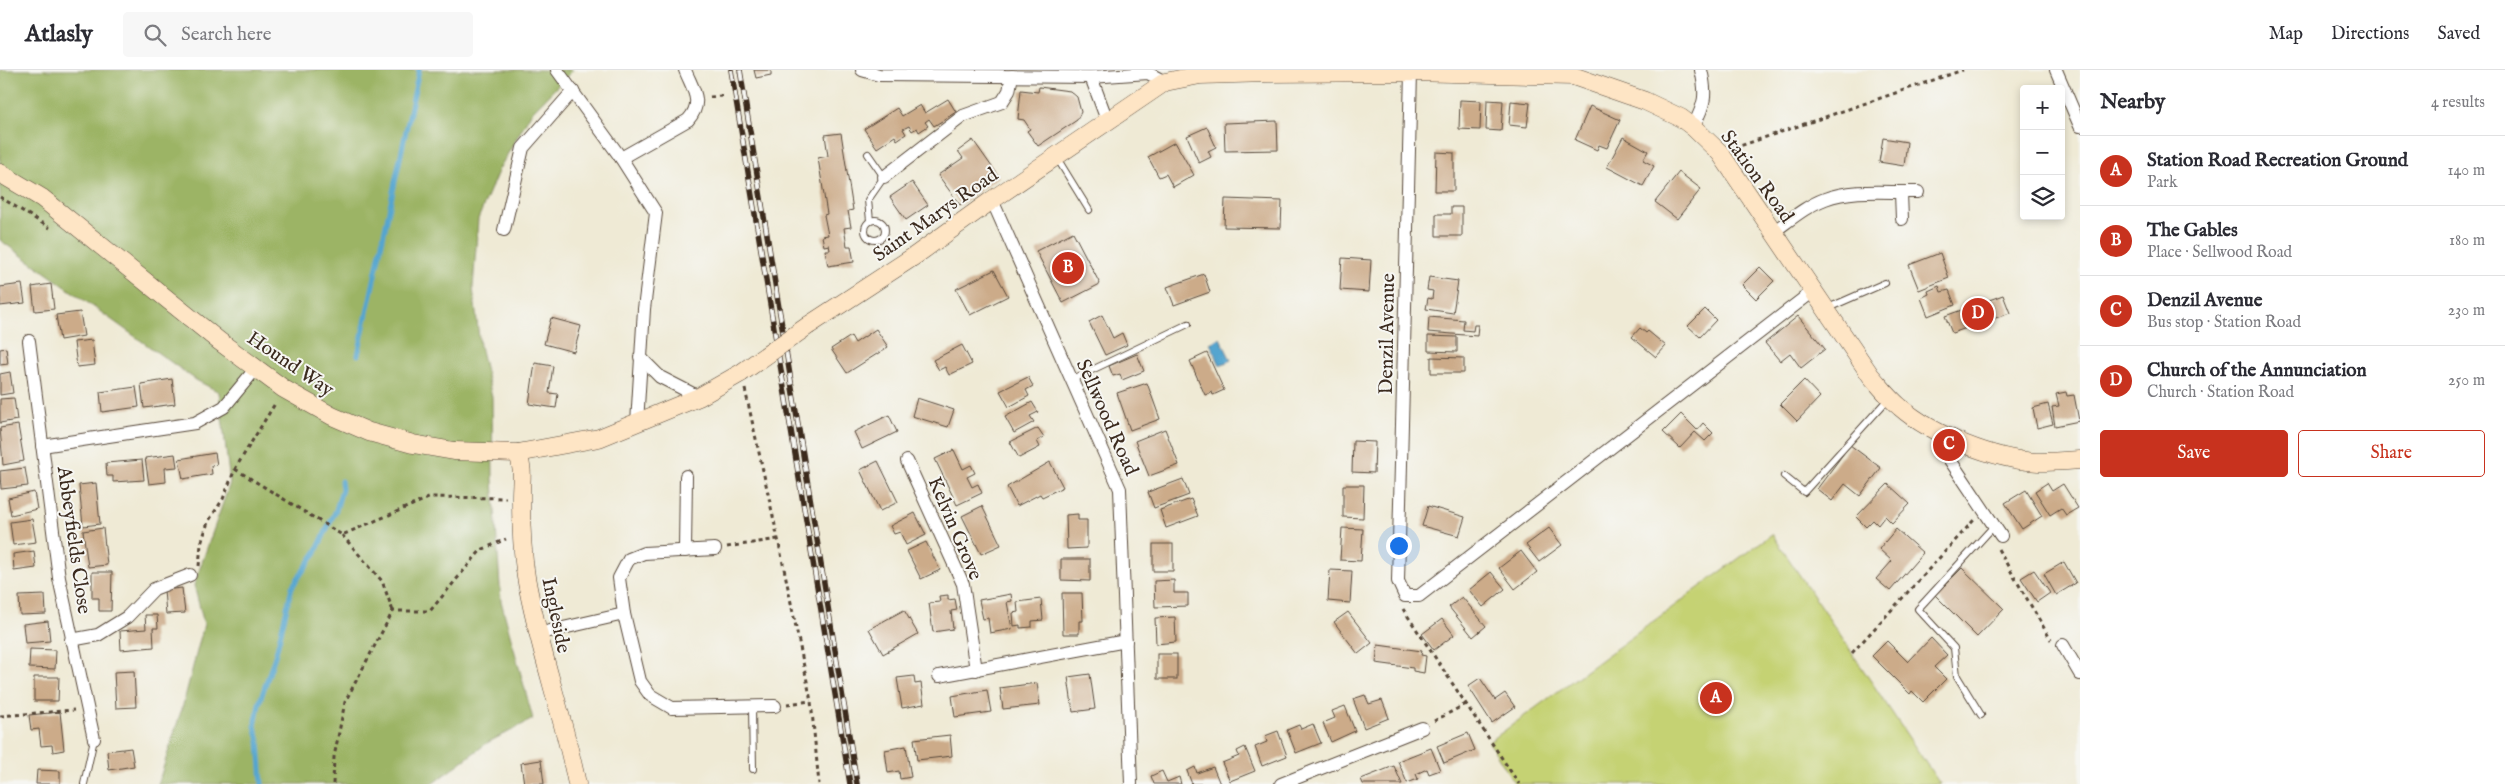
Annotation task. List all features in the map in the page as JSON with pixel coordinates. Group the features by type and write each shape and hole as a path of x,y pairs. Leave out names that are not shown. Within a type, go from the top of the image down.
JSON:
{"street":[{"path":"557,70 621,158 656,213 640,357 637,423"},
{"path":"621,158 688,120 696,111 697,99 685,70"},
{"path":"862,70 879,75 944,76 994,73 1012,76 1062,73 1090,77 1148,73 1165,82"},
{"path":"1693,127 1703,107 1705,89 1701,70"},
{"path":"2056,70 2080,126"},
{"name":"Station Road","path":"1200,73 1268,71 1411,72 1573,76 1645,101 1681,118 1720,153 1812,292 1871,376 1899,407 1922,424 1955,439 2001,456 2037,462 2080,460"},
{"name":"Denzil Avenue","path":"1404,601 1398,581 1411,72"},
{"name":"Saint Marys Road","path":"637,423 742,379 808,325 916,255 1107,120 1165,82 1200,73"},
{"path":"884,177 963,116 1002,102 1009,91 1012,76"},
{"path":"1090,77 1107,120"},
{"path":"504,230 523,148 573,91"},
{"name":"Hound Way","path":"0,173 42,198 219,341 284,389 311,405 369,432 413,444 454,451 518,453 599,438 637,423"},
{"path":"1773,232 1804,210 1826,199 1850,193 1918,192"},
{"path":"1901,193 1902,219"},
{"name":"Sellwood Road","path":"992,200 1120,489 1131,784"},
{"path":"1404,601 1424,592 1812,292"},
{"name":"Abbeyfields Close","path":"29,341 59,578 94,739"},
{"path":"640,357 660,377 698,397"},
{"name":"Abbeyfields Close","path":"42,446 195,423 224,407 256,367"},
{"path":"1955,439 1950,460 1997,531"},
{"name":"Ingleside","path":"518,453 523,470 521,495 522,535 526,576 537,634 570,749 577,784"},
{"name":"Kelvin Grove","path":"907,461 963,584 976,670"},
{"path":"685,550 686,476"},
{"path":"715,549 644,553 629,559 618,578 624,614 640,681 650,695 672,708 775,706"},
{"name":"Abbeyfields Close","path":"71,640 98,635 127,617 154,589 190,575"},
{"path":"537,634 624,614"},
{"path":"939,676 1126,641"},
{"path":"2063,644 2080,674"},
{"path":"1281,784 1422,728"}],"lane":[{"path":"868,154 884,177 868,200 870,221"},
{"path":"1055,156 1089,210"},
{"path":"1824,309 1885,283"},
{"path":"1071,380 1188,324"},
{"path":"1784,476 1804,492 1890,397"},
{"path":"1981,715 1957,676 1954,648 1918,610 1997,531"},
{"path":"752,706 753,769"},
{"path":"84,784 94,739"}],"path":[{"path":"1720,153 1963,70"},
{"path":"742,379 778,539 811,701 819,784"},
{"path":"190,575 197,571 201,562 201,544 208,522 223,499 235,469 278,399"},
{"path":"235,469 340,533 382,581 393,611 345,702 334,757 334,784"},
{"path":"340,533 431,497 510,498"},
{"path":"1852,653 1983,510"},
{"path":"1997,531 1998,551 2050,640 2063,644"},
{"path":"393,611 430,611 480,550 509,537"},
{"path":"715,549 778,539"},
{"path":"1404,601 1519,784"},
{"path":"775,706 811,701"},
{"path":"1422,728 1468,703"},
{"path":"0,716 86,709"}],"green space":[{"path":"0,70 573,70 531,113 499,169 478,219 473,288 480,346 492,397 493,480 501,601 533,719 487,743 432,784 158,784 183,705 204,624 194,585 230,483 219,392 196,380 0,240"},
{"path":"1772,534 1940,784 1515,784 1489,742"}],"water":[{"path":"1220,338 1231,360 1220,365 1210,343"}],"building":[{"path":"754,70 771,70 771,75 756,78"},
{"path":"1039,87 1070,91 1077,97 1081,112 1077,120 1038,146 1027,131 1030,129 1024,120 1018,119 1021,90 1038,92"},
{"path":"948,99 956,112 934,126 929,119 925,122 928,126 919,132 917,128 912,131 909,126 903,129 906,134 897,140 895,136 877,148 864,129 897,108 902,116 920,105 925,113"},
{"path":"1460,100 1481,101 1480,130 1459,129"},
{"path":"1487,100 1503,101 1501,131 1486,130"},
{"path":"1511,101 1530,103 1527,127 1509,125"},
{"path":"1590,106 1620,120 1607,148 1599,145 1597,150 1575,140"},
{"path":"1277,121 1278,150 1225,151 1224,123"},
{"path":"1207,127 1216,147 1208,151 1211,157 1199,163 1187,136"},
{"path":"841,133 853,210 848,211 851,227 844,228 847,246 851,246 854,262 828,266 825,250 830,250 829,245 824,246 822,236 828,235 824,215 827,214 818,158 828,156 825,135"},
{"path":"1623,137 1648,151 1643,160 1654,166 1643,186 1607,167"},
{"path":"1883,138 1907,142 1904,166 1879,162"},
{"path":"973,140 999,177 960,205 938,175 963,158 958,151"},
{"path":"1175,142 1194,175 1173,187 1166,174 1159,177 1148,157"},
{"path":"1436,152 1454,153 1454,191 1435,191"},
{"path":"1679,172 1701,189 1677,219 1655,202"},
{"path":"912,182 928,205 906,220 890,197"},
{"path":"1225,199 1282,201 1281,228 1224,227"},
{"path":"1451,207 1462,207 1462,236 1436,236 1436,214 1451,214"},
{"path":"1073,232 1100,284 1063,303 1036,251"},
{"path":"1940,253 1949,278 1919,290 1909,265"},
{"path":"1342,258 1371,260 1369,292 1340,290"},
{"path":"1760,267 1774,281 1756,299 1742,285"},
{"path":"994,270 1008,296 970,315 956,289"},
{"path":"1204,274 1210,292 1174,305 1167,287"},
{"path":"1429,277 1458,281 1453,313 1426,309 1428,298 1432,299 1433,291 1427,290"},
{"path":"22,284 25,303 0,306 0,287"},
{"path":"51,284 54,309 35,311 32,287"},
{"path":"1939,286 1941,292 1949,290 1955,305 1928,316 1921,298 1929,294 1928,291"},
{"path":"2003,295 2010,313 1952,333 1945,316"},
{"path":"1705,309 1716,320 1700,337 1688,326"},
{"path":"80,312 84,336 60,340 56,315"},
{"path":"1102,315 1113,338 1122,333 1127,345 1105,355 1089,322"},
{"path":"1798,316 1825,349 1801,368 1790,353 1780,361 1765,343"},
{"path":"1429,317 1464,320 1463,330 1473,331 1474,325 1478,325 1477,336 1428,332"},
{"path":"551,318 581,326 574,352 544,344"},
{"path":"1640,328 1646,333 1648,331 1666,346 1656,357 1632,337"},
{"path":"876,329 888,347 847,373 831,349 851,336 855,343"},
{"path":"1428,336 1457,337 1457,352 1428,351"},
{"path":"92,340 95,365 77,367 74,342"},
{"path":"962,345 972,364 949,375 945,367 939,370 933,360"},
{"path":"6,348 8,364 0,365 0,349"},
{"path":"1207,353 1224,390 1213,395 1212,392 1205,395 1190,361"},
{"path":"1137,354 1144,371 1122,380 1120,374 1113,376 1109,366"},
{"path":"1431,357 1464,358 1464,373 1431,373"},
{"path":"535,363 553,366 549,393 558,394 556,408 529,404"},
{"path":"10,372 13,393 0,395 0,374"},
{"path":"1028,377 1033,386 1026,390 1029,396 1009,407 1000,391"},
{"path":"172,379 175,404 144,408 141,384"},
{"path":"1804,380 1820,397 1797,421 1780,404"},
{"path":"1147,383 1160,419 1130,430 1117,393"},
{"path":"136,387 139,407 102,412 100,392"},
{"path":"2066,392 2067,396 2074,395 2079,421 2055,426 2052,407 2059,406 2056,394"},
{"path":"14,398 17,420 0,423 0,399"},
{"path":"917,398 954,410 948,427 912,416"},
{"path":"1032,402 1038,412 1030,416 1034,422 1014,433 1005,417"},
{"path":"2048,404 2053,424 2037,428 2033,408"},
{"path":"1681,414 1697,430 1703,423 1713,433 1705,441 1695,432 1680,448 1663,432"},
{"path":"889,415 897,432 862,449 854,432"},
{"path":"18,425 24,461 3,465 0,428"},
{"path":"1038,428 1044,437 1037,441 1040,447 1019,458 1010,442"},
{"path":"1165,429 1179,465 1149,476 1135,441"},
{"path":"1353,441 1375,442 1374,473 1352,472"},
{"path":"1850,445 1881,468 1860,496 1845,484 1832,501 1817,489"},
{"path":"954,450 963,469 971,465 975,473 967,477 972,487 978,484 982,493 957,505 935,459"},
{"path":"215,453 217,465 211,466 212,474 183,479 179,459"},
{"path":"175,454 177,467 165,468 166,482 149,484 145,458"},
{"path":"142,460 144,480 113,482 113,476 107,476 106,463"},
{"path":"878,461 898,502 880,511 860,470"},
{"path":"1050,462 1063,487 1042,497 1040,494 1017,506 1007,487"},
{"path":"25,468 28,486 1,489 0,471"},
{"path":"1183,479 1189,495 1154,508 1148,492"},
{"path":"96,483 100,524 83,526 79,485"},
{"path":"2047,483 2052,491 2063,484 2078,508 2066,515 2061,508 2050,515 2035,491"},
{"path":"1888,484 1910,504 1892,523 1885,516 1878,525 1873,520 1866,527 1856,517"},
{"path":"1343,485 1364,485 1363,518 1343,517"},
{"path":"2026,490 2042,516 2022,529 2005,503"},
{"path":"34,492 37,509 11,515 8,498"},
{"path":"1191,499 1198,516 1166,528 1160,510"},
{"path":"982,506 1001,545 981,554 962,516"},
{"path":"1428,506 1465,517 1459,536 1422,526"},
{"path":"915,513 926,535 906,545 900,532 894,534 890,526"},
{"path":"1078,514 1078,520 1087,520 1087,548 1067,549 1066,515"},
{"path":"32,519 36,542 13,545 10,522"},
{"path":"103,528 107,565 88,567 83,531"},
{"path":"1342,528 1363,529 1361,561 1340,560"},
{"path":"1549,528 1562,545 1539,562 1526,545"},
{"path":"1896,529 1923,553 1890,591 1876,579 1892,561 1879,549"},
{"path":"926,542 940,570 921,579 907,551"},
{"path":"1153,544 1173,544 1173,571 1153,571"},
{"path":"34,551 36,568 14,571 13,554"},
{"path":"1521,551 1537,572 1515,589 1499,568"},
{"path":"1061,559 1090,559 1090,581 1061,580"},
{"path":"2064,562 2076,583 2056,595 2044,574"},
{"path":"1962,568 2004,609 1977,637 1935,595"},
{"path":"1330,570 1352,571 1350,603 1328,601"},
{"path":"2034,570 2050,593 2037,602 2021,578"},
{"path":"92,572 112,572 111,611 99,611 99,598 92,598"},
{"path":"1491,572 1505,589 1483,607 1469,590"},
{"path":"1174,580 1174,593 1188,593 1188,606 1155,607 1154,581"},
{"path":"182,588 185,613 166,614 164,590"},
{"path":"1062,593 1082,593 1083,621 1079,621 1079,634 1063,634"},
{"path":"1011,594 1012,601 1007,602 1012,629 990,633 988,618 983,619 979,600"},
{"path":"45,595 46,614 20,615 19,596"},
{"path":"948,595 948,600 955,599 957,610 951,611 953,629 933,632 929,603 940,602 939,596"},
{"path":"1462,597 1486,626 1473,637 1449,607"},
{"path":"1041,599 1043,620 1032,621 1032,627 1020,628 1020,625 1014,626 1013,613 1018,612 1017,602"},
{"path":"904,610 918,634 883,654 869,629"},
{"path":"1348,612 1372,643 1358,654 1334,622"},
{"path":"145,615 157,615 158,628 153,628 154,647 121,650 120,631 146,629"},
{"path":"1175,617 1176,642 1156,644 1155,618"},
{"path":"1442,619 1454,635 1434,650 1422,634"},
{"path":"48,621 50,641 25,643 23,624"},
{"path":"1931,638 1947,655 1934,667 1946,679 1923,702 1912,691 1910,694 1872,656 1887,641 1908,662"},
{"path":"1378,645 1422,651 1421,655 1426,656 1424,673 1413,671 1413,668 1376,663"},
{"path":"30,649 56,650 55,669 29,668"},
{"path":"1157,654 1177,654 1177,679 1157,679"},
{"path":"134,671 136,707 116,708 114,672"},
{"path":"1090,674 1095,709 1073,712 1068,677"},
{"path":"914,676 915,684 921,683 924,704 902,708 897,678"},
{"path":"34,677 59,677 58,701 34,701"},
{"path":"1480,678 1495,700 1505,693 1515,707 1492,723 1468,686"},
{"path":"1037,683 1040,705 1003,709 1000,688"},
{"path":"987,690 991,712 955,717 952,696"},
{"path":"1365,695 1369,704 1382,700 1389,718 1364,728 1353,699"},
{"path":"1345,706 1355,731 1331,742 1323,723 1335,718 1332,711"},
{"path":"60,712 64,750 53,752 52,745 41,746 39,729 31,730 29,715"},
{"path":"1313,724 1321,743 1296,753 1287,730 1299,725 1301,729"},
{"path":"1278,731 1287,756 1262,766 1255,747 1267,742 1265,736"},
{"path":"1468,733 1475,750 1444,763 1437,746"},
{"path":"950,735 952,756 917,760 914,739"},
{"path":"906,746 911,777 900,779 899,771 888,773 885,750"},
{"path":"1245,747 1255,771 1230,781 1222,763 1239,756 1237,751"},
{"path":"131,748 134,766 109,770 107,751"},
{"path":"1431,748 1440,770 1429,774 1427,769 1416,774 1418,779 1407,783 1398,761"},
{"path":"541,760 544,784 524,784 521,763"},
{"path":"1394,766 1402,784 1363,784 1361,779"},
{"path":"1195,767 1197,773 1213,767 1220,784 1192,784 1187,771"},
{"path":"37,770 60,771 60,784 36,784"},
{"path":"1162,771 1167,782 1179,777 1181,784 1154,784 1151,776"}],"waterway":[{"path":"358,355 419,70"},
{"path":"262,784 259,741 255,726 259,704 276,653 292,587 316,552 336,510 342,489 341,481"}],"railway":[{"path":"731,70 850,784"},
{"path":"740,70 857,784"}],"place":[{"name":"The Gables","path":"1068,268"},
{"name":"Church of the Annunciation","path":"1978,314"},
{"name":"Denzil Avenue","path":"1949,445"},
{"name":"Station Road Recreation Ground","path":"1716,698"}]}
